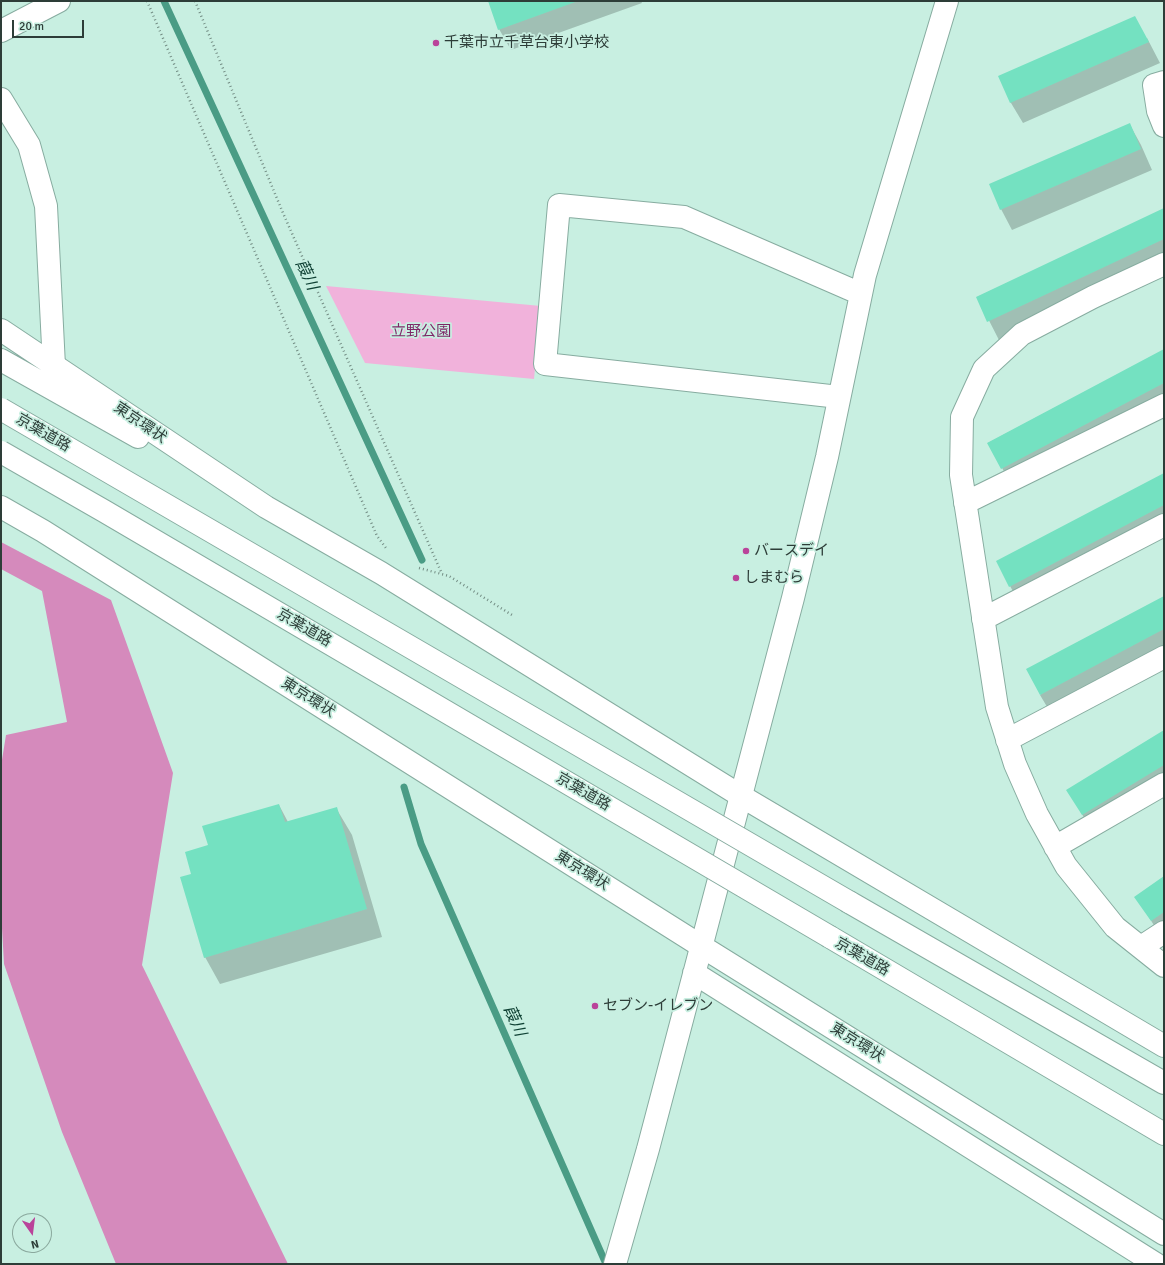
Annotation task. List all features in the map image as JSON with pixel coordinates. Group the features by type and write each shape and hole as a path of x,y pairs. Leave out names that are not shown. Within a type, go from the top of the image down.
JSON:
{"main road":[{"path":"1,31 35,6 59,1"},
{"path":"615,1264 648,1149 793,598 865,275 947,1"},
{"path":"1164,82 1154,85 1158,111 1164,126"},
{"path":"1,99 29,145 46,206 54,366"},
{"path":"839,397 545,364 559,205 684,218 861,294"},
{"path":"1164,264 1093,297 1022,334 984,369 962,417 962,475 965,503 997,707 1015,764 1037,814 1066,866 1115,927 1164,966"},
{"name":"東京環状","path":"1,330 266,507 381,573 741,796 1164,1046"},
{"path":"1,360 41,384 266,507"},
{"path":"965,503 1164,405"},
{"name":"京葉道路","path":"1,409 849,902 1164,1083"},
{"name":"京葉道路","path":"1,452 118,519 1164,1134"},
{"name":"東京環状","path":"1,507 43,531 701,946 1164,1234"},
{"path":"983,619 1164,525"},
{"path":"1007,740 1164,657"},
{"path":"1055,846 1164,784"},
{"path":"1141,947 1164,932"},
{"path":"694,973 1156,1264"}],"path":[{"path":"147,1 377,536 391,553"},
{"path":"195,1 283,213 442,574"},
{"path":"413,566 449,576 512,614"}],"green space":[{"name":"立野公園","path":"326,286 541,306 534,379 365,363"}],"shaded area":[{"path":"1,542 111,600 173,773 142,965 288,1264 116,1264 62,1132 4,964 1,910 1,766 6,735 67,722 42,591 1,569"}],"building":[{"path":"488,1 578,1 498,30"},
{"path":"1135,16 1149,42 1010,103 998,76"},
{"path":"1130,123 1141,149 1000,210 989,184"},
{"path":"1164,208 1164,239 987,322 976,297"},
{"path":"1164,349 1164,383 1001,469 987,443"},
{"path":"1164,473 1164,505 1009,587 996,561"},
{"path":"1164,596 1164,629 1040,695 1026,669"},
{"path":"1164,730 1164,765 1082,815 1066,790"},
{"path":"279,804 285,822 337,807 367,909 204,958 180,877 191,874 185,852 208,845 202,826"},
{"path":"1164,876 1164,912 1151,921 1134,897"}],"waterway":[{"name":"葭川","path":"164,1 422,560"},
{"name":"葭川","path":"404,787 421,844 606,1264"}],"place":[{"name":"千葉市立千草台東小学校","path":"436,43"},
{"name":"バースデイ","path":"746,551"},
{"name":"しまむら","path":"736,578"},
{"name":"セブン-イレブン","path":"595,1006"}]}
